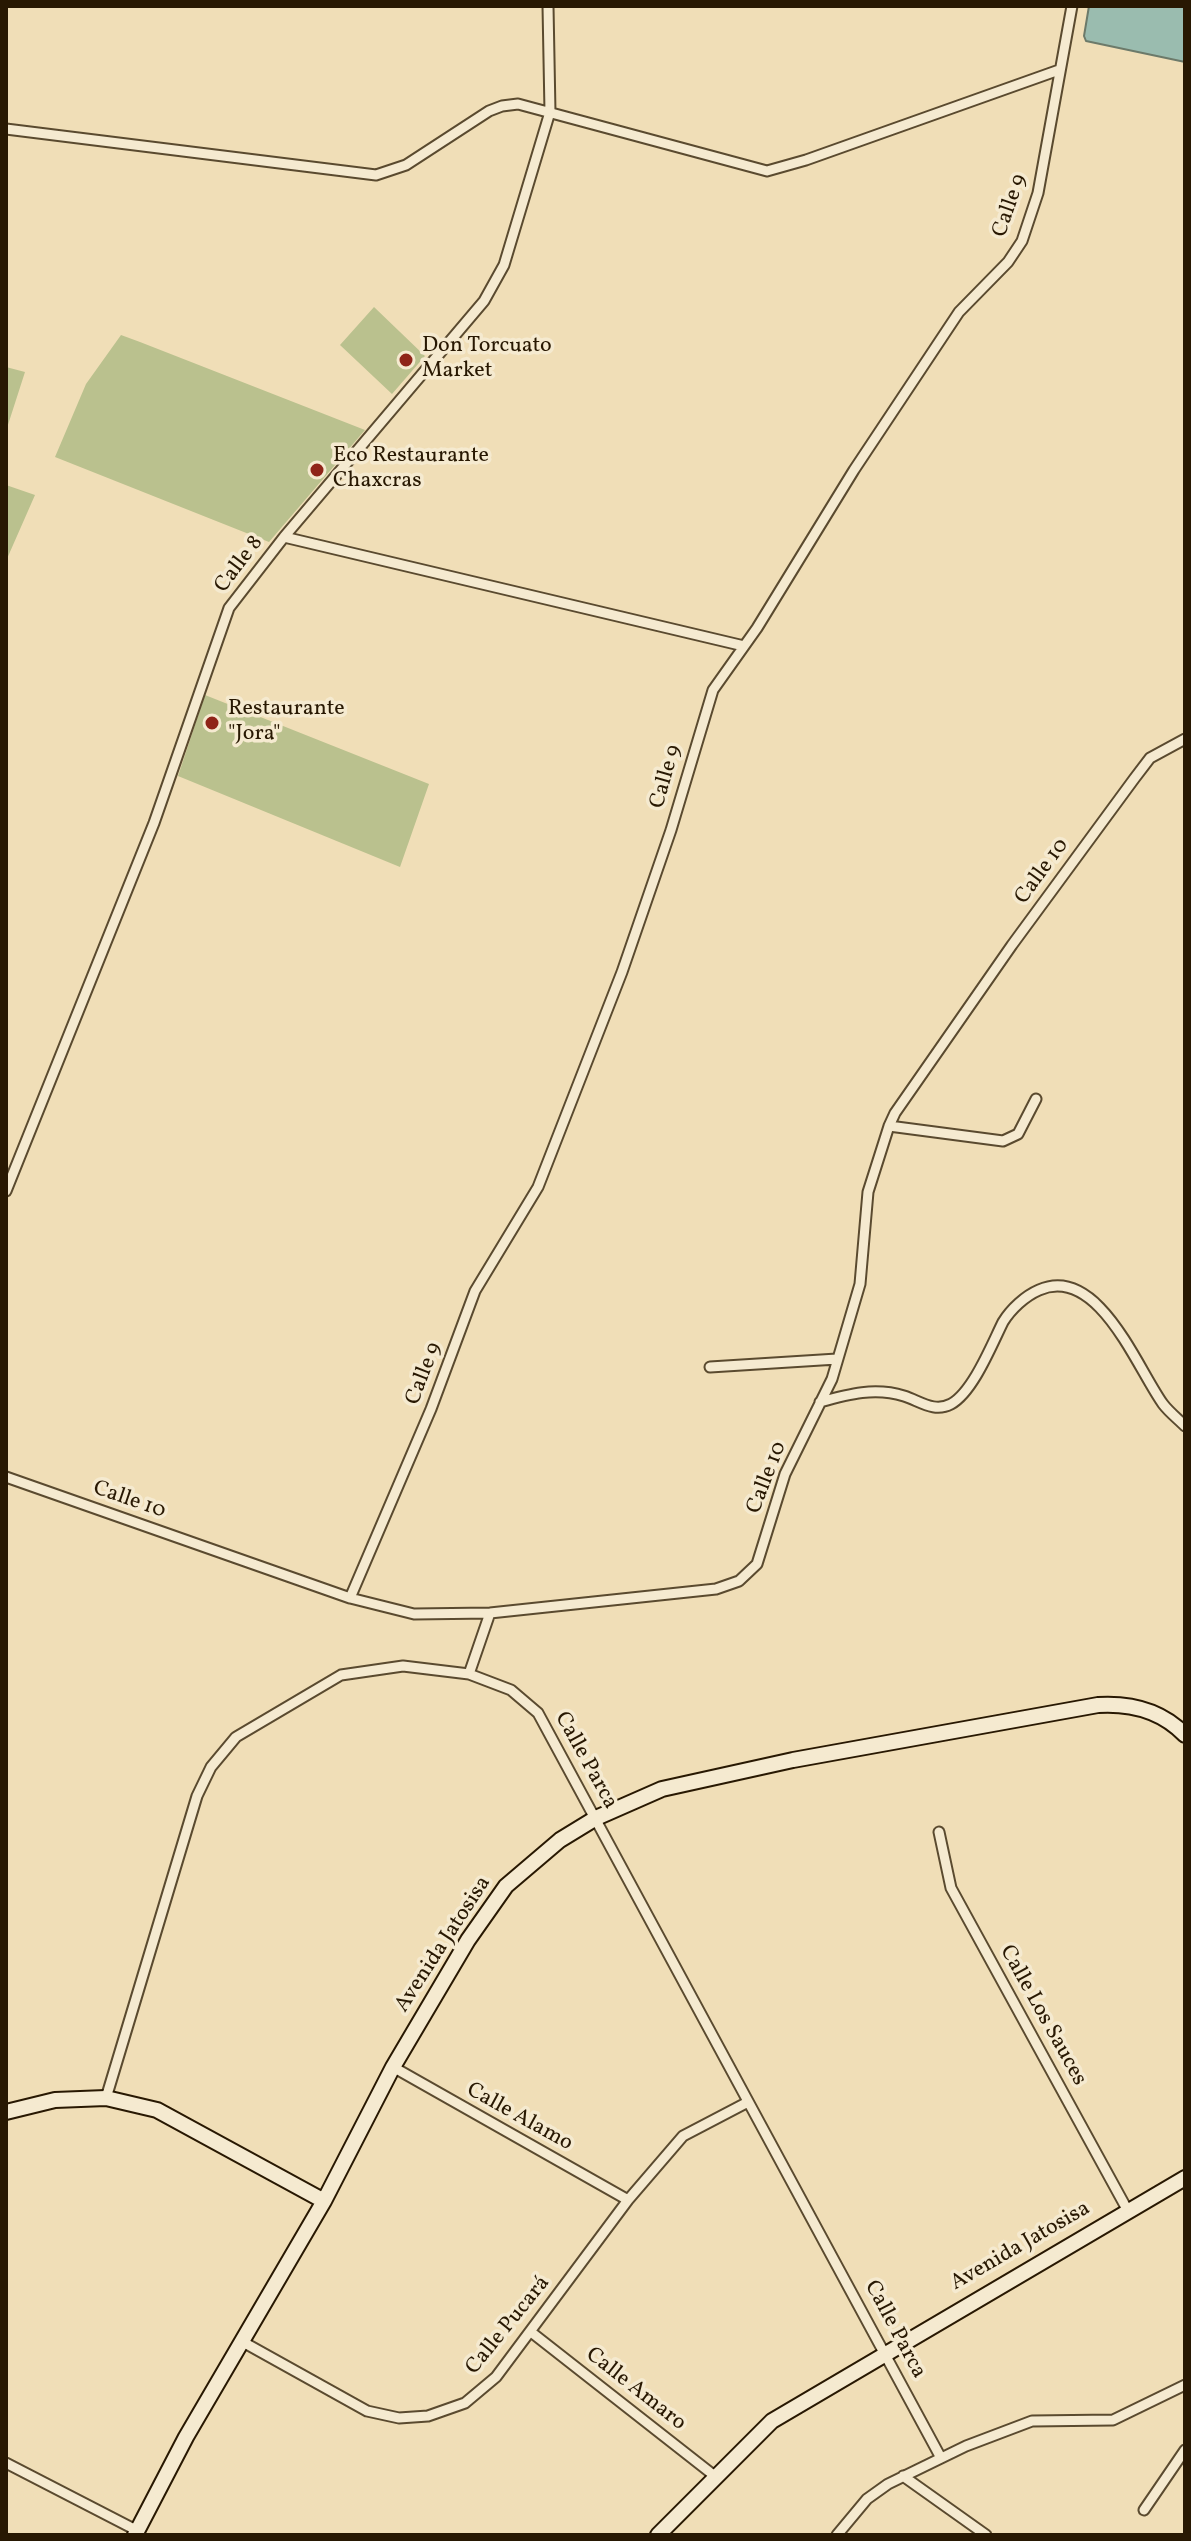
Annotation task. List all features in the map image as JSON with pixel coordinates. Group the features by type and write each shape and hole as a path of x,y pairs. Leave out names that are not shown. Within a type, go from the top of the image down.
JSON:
{"street":[{"name":"Calle 8","path":"6,1191 154,823 222,623 237,596 284,537 474,313 495,284 504,265 550,112 548,6"},
{"name":"Calle 9","path":"350,1598 431,1409 475,1291 538,1187 622,972 671,830 707,705 724,672 744,646 854,470 959,312 1008,262 1022,241 1038,193 1072,6"},
{"path":"6,129 376,175 390,173 406,165 489,111 518,104 767,171 1059,70"},
{"path":"284,537 744,646"},
{"name":"Calle 10","path":"6,1477 350,1598 414,1614 490,1613 716,1589 739,1581 757,1564 785,1474 837,1359 860,1284 868,1192 889,1126 1012,945 1150,758 1185,739"},
{"path":"889,1126 1003,1141 1018,1134 1036,1099"},
{"path":"820,1402 874,1391 897,1394 929,1407 951,1404 971,1382 1008,1313 1032,1293 1046,1287 1063,1286 1094,1300 1127,1343 1164,1406 1185,1426"},
{"path":"710,1367 837,1359"},
{"path":"469,1674 490,1613"},
{"name":"Calle Parca","path":"106,2098 197,1796 211,1767 236,1737 341,1675 403,1666 469,1674 511,1690 533,1706 596,1818 941,2458"},
{"name":"Avenida Jatosisa","path":"135,2533 186,2437 324,2201 393,2067 468,1940 506,1886 560,1840 596,1818 662,1789 793,1760 1098,1705 1119,1703 1155,1712 1173,1722 1185,1735"},
{"name":"Calle Los Sauces","path":"939,1832 951,1888 1128,2211"},
{"name":"Calle Alamo","path":"393,2067 628,2200"},
{"path":"6,2112 55,2100 106,2098 157,2110 324,2201"},
{"name":"Calle Pucará","path":"243,2342 367,2411 399,2418 428,2416 465,2403 496,2377 628,2200 683,2136 748,2102"},
{"name":"Avenida Jatosisa","path":"658,2535 772,2421 1185,2178"},
{"name":"Calle Amaro","path":"531,2332 716,2477"},
{"path":"837,2535 867,2499 903,2476 1016,2425 1032,2421 1113,2420 1185,2385"},
{"path":"1144,2510 1185,2450"},
{"path":"6,2463 135,2533"},
{"path":"903,2476 986,2535"}],"green space":[{"path":"374,307 425,356 392,394 340,345"},
{"path":"121,335 365,430 269,542 55,457 86,384"},
{"path":"6,367 25,372 6,431"},
{"path":"6,485 35,495 6,561"},
{"path":"205,695 429,784 400,867 178,776"}],"shaded area":[{"path":"1089,6 1185,6 1185,62 1086,41 1084,36"}],"place":[{"name":"Don Torcuato Market","path":"406,360"},
{"name":"Eco Restaurante Chaxcras","path":"317,470"},
{"name":"Restaurante \"Jora\"","path":"212,723"}]}
